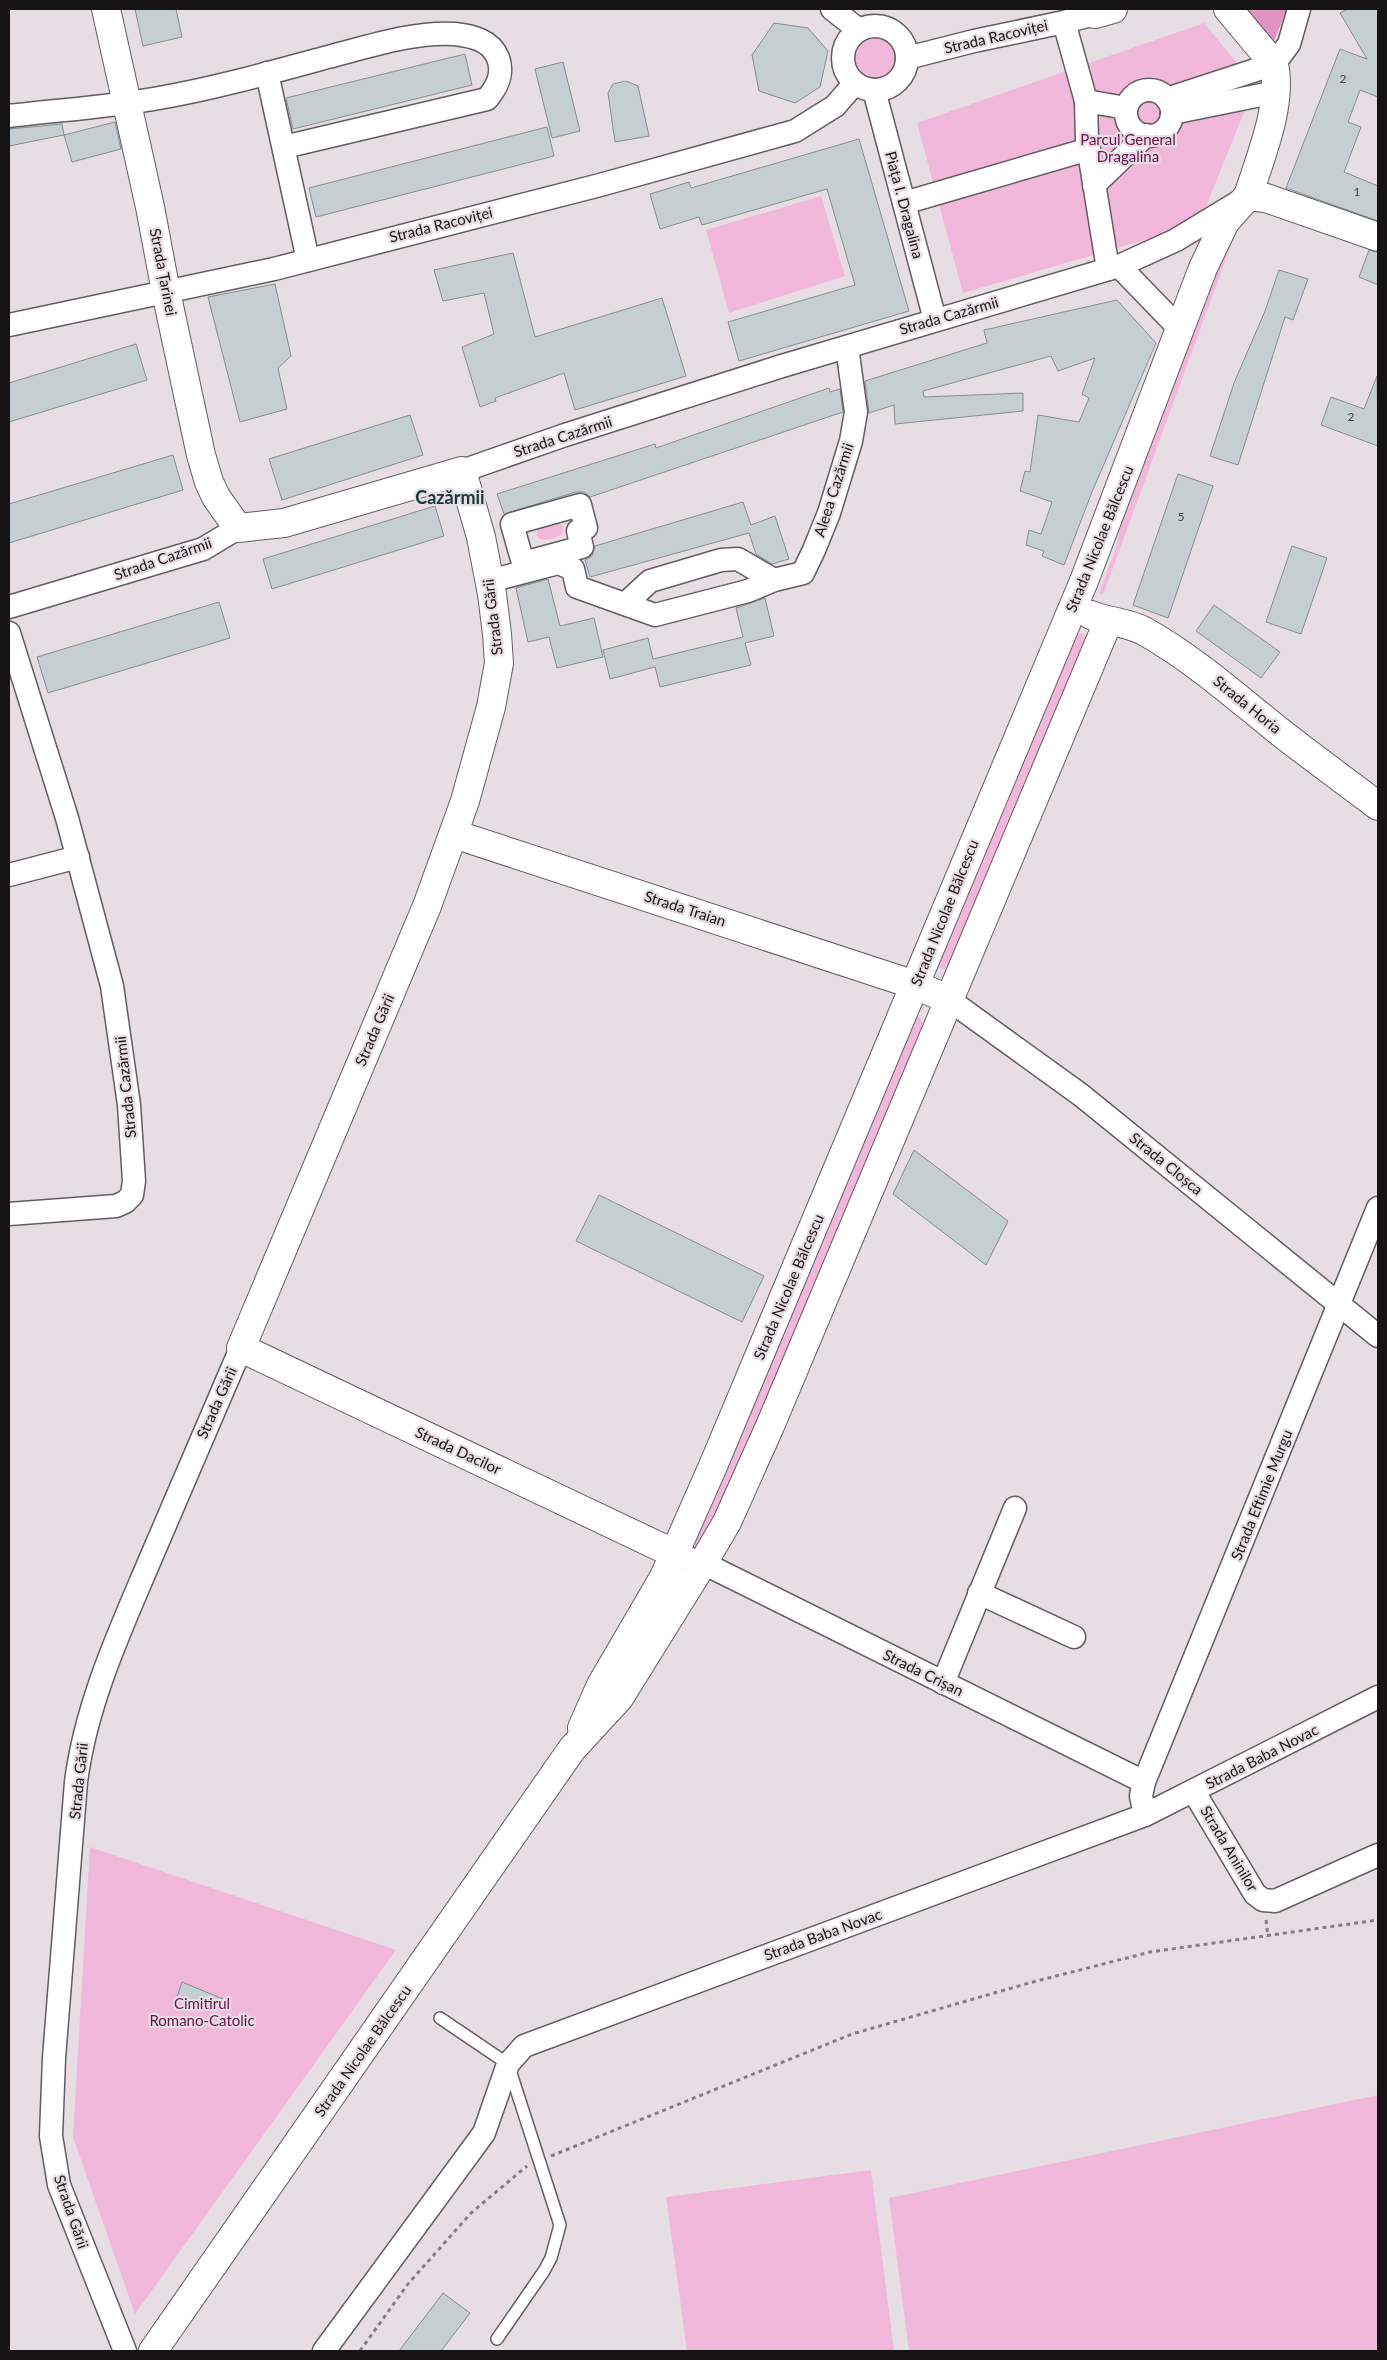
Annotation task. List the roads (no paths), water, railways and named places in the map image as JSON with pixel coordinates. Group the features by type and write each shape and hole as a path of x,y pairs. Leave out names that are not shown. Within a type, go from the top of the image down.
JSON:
{"main road":[{"name":"Strada Țarinei","path":"106,9 125,102 150,207 166,292 209,482 216,498 238,528"},
{"path":"1228,9 1274,64"},
{"name":"Strada Nicolae Bălcescu","path":"572,1749 601,1685 675,1554 1073,608 1135,452 1213,244 1225,222 1248,196 1266,136 1276,92 1274,64"},
{"path":"1248,196 1266,198 1378,237"},
{"name":"Strada Cazărmii","path":"238,528 284,523 462,471"},
{"name":"Strada Gării","path":"241,1348 397,978 454,834 491,707 499,663 490,582 481,537 462,471"},
{"name":"Strada Horia","path":"1073,608 1108,622 1125,623 1144,631 1200,668 1291,741 1378,806"},
{"name":"Strada Nicolae Bălcescu","path":"153,2351 572,1749 619,1698 727,1522 770,1426 1108,622"},
{"name":"Strada Traian","path":"454,834 915,985 948,999"},
{"name":"Strada Dacilor","path":"241,1348 675,1554"}],"street":[{"path":"832,9 859,30"},
{"path":"1169,106 1274,64 1289,44 1299,9"},
{"name":"Strada Racoviței","path":"9,326 308,260 600,185 795,131 864,86 884,89 901,78 907,58 974,40 1064,22 1101,10"},
{"path":"1064,22 1086,101 1089,149 1094,185 1113,268 1180,329"},
{"path":"864,86 848,75 843,55 851,37 859,30 868,26 887,28 902,40 907,58"},
{"path":"9,116 159,98 424,35 454,34 476,38 490,45 498,58 501,70 498,86 487,99 284,147"},
{"path":"267,73 308,260"},
{"name":"Piața I. Dragalina","path":"864,86 904,203 935,320"},
{"path":"1155,90 1169,106 1166,127 1160,132 1146,135 1139,133 1128,123 1126,108 1129,101 1140,91 1155,90"},
{"path":"1169,106 1276,92"},
{"path":"1086,101 1126,108"},
{"path":"1094,185 1146,135"},
{"path":"904,203 1089,149"},
{"name":"Strada Cazărmii","path":"462,471 566,434 935,320 1113,268 1176,240 1248,196"},
{"name":"Aleea Cazărmii","path":"490,582 558,563 573,570 577,587 655,615 748,591 774,580 802,572 814,550 844,470 856,412 847,347"},
{"name":"Strada Cazărmii","path":"9,607 203,548 238,528"},
{"path":"625,604 650,581 721,560 738,559 774,580"},
{"name":"Strada Cazărmii","path":"9,633 78,858 112,986 123,1050 133,1159 132,1195 125,1202 116,1206 9,1214"},
{"path":"9,875 78,858"},
{"name":"Strada Cloșca","path":"948,999 1081,1095 1378,1336"},
{"name":"Strada Eftimie Murgu","path":"1144,1782 1378,1208"},
{"name":"Strada Gării","path":"125,2351 59,2185 51,2136 54,2058 78,1772 87,1720 97,1688 241,1348"},
{"path":"943,1683 1015,1508"},
{"name":"Strada Crișan","path":"675,1554 703,1563 1144,1782"},
{"path":"979,1593 1074,1637"},
{"name":"Strada Baba Novac","path":"508,2064 524,2046 1145,1815 1194,1792 1378,1697"},
{"path":"1144,1782 1141,1796 1145,1815"},
{"name":"Strada Aninilor","path":"1194,1792 1254,1894 1263,1900 1275,1901 1378,1855"},
{"path":"324,2351 484,2133 508,2064"}],"lane":[{"path":"440,2018 508,2064 560,2225 557,2241 544,2271 497,2340"}],"district":[{"name":"Cazărmii","path":"450,498"}],"park label":[{"name":"Parcul General Dragalina","path":"1128,148"},
{"name":"Cimitirul Romano-Catolic","path":"202,2012"}]}
